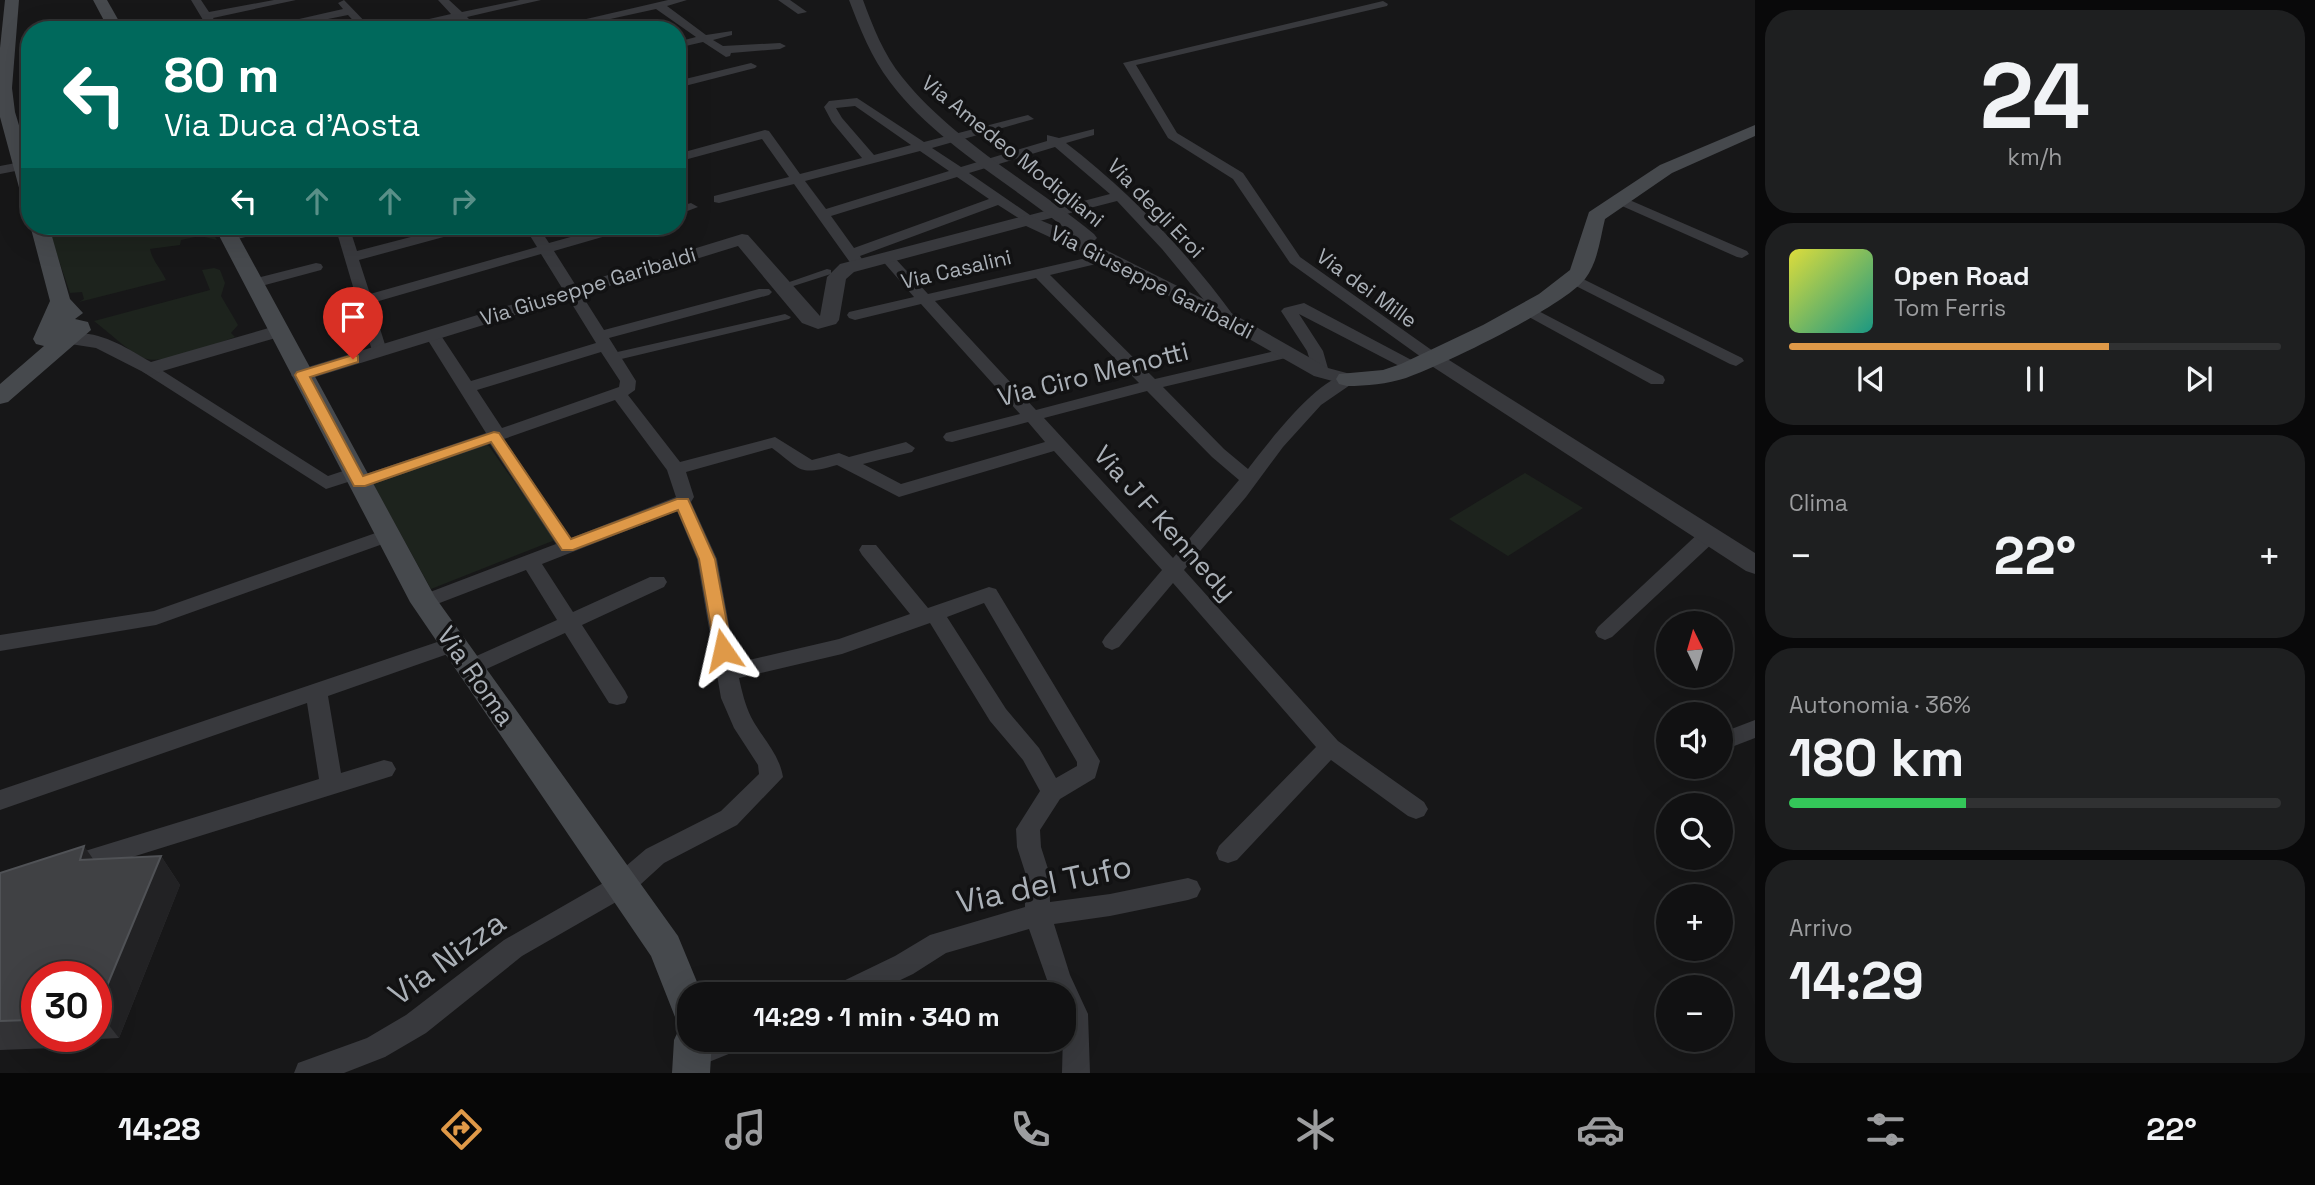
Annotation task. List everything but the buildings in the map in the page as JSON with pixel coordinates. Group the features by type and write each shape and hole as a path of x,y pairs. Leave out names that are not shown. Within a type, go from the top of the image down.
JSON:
{"main road":[{"path":"12,0 4,36 4,88 7,112 21,166"},
{"path":"100,0 112,21"},
{"path":"1575,279 1589,246 1596,216 1666,169 1755,130"},
{"path":"0,397 28,368 44,359 62,335 60,301 41,235"},
{"name":"Via Roma","path":"228,235 424,602 665,947 679,982"},
{"name":"Via Giuseppe Garibaldi","path":"1347,379 1384,376 1423,363 1575,279"}],"street":[{"path":"196,0 209,21"},
{"path":"206,16 291,0"},
{"path":"340,0 360,21"},
{"path":"443,0 464,21"},
{"path":"613,0 629,12"},
{"path":"581,21 677,0"},
{"path":"783,0 802,12"},
{"name":"Via Amedeo Modigliani","path":"856,0 867,30 903,88 958,137 1057,212 1108,257"},
{"path":"429,21 523,3 534,6"},
{"name":"Via dei Mille","path":"1383,4 1129,63 1172,135 1238,176 1295,260 1423,363"},
{"path":"658,5 680,21"},
{"path":"301,21 351,11"},
{"path":"686,26 723,52 780,46"},
{"path":"686,43 728,33"},
{"path":"686,83 751,66"},
{"path":"871,160 836,119 830,107 833,104 857,102 1028,220 1119,196"},
{"path":"719,200 1028,119"},
{"path":"823,214 990,163 1051,138 1090,132"},
{"path":"686,156 765,134 855,259 1000,200"},
{"name":"Via degli Eroi","path":"1051,138 1119,196 1183,264 1228,319"},
{"path":"0,170 21,166"},
{"path":"1618,199 1742,254"},
{"name":"Via Giuseppe Garibaldi","path":"302,375 742,239 772,289 808,319 818,323 829,320 837,276 855,259 887,258 1028,220 1108,257 1228,319 1321,372 1347,379"},
{"path":"345,235 379,351"},
{"path":"353,257 435,235"},
{"path":"62,335 111,346 326,483 357,478 494,436 627,390 628,381 537,235"},
{"path":"365,300 593,235"},
{"name":"Via Casalini","path":"855,315 1108,257"},
{"name":"Via J F Kennedy","path":"887,258 1173,570 1330,747 1416,809"},
{"path":"254,283 316,267"},
{"path":"467,388 607,346 827,272"},
{"path":"1040,272 1218,453 1250,479"},
{"path":"1575,279 1737,361"},
{"path":"1321,372 1315,351 1289,311 1304,308 1423,363 1755,565"},
{"path":"1525,309 1657,380"},
{"path":"607,346 785,317"},
{"path":"149,369 279,331"},
{"path":"432,334 495,431 494,436 568,547"},
{"name":"Via Ciro Menotti","path":"953,437 1139,388 1287,353"},
{"path":"1112,642 1250,479 1277,443 1315,401 1347,379"},
{"path":"424,602 682,502 685,497 676,469 618,393"},
{"path":"676,469 775,442 809,467 839,459 899,491 1057,444"},
{"path":"847,463 906,447"},
{"path":"682,502 707,559 728,673 842,646 989,594 1089,761 1087,771 1052,792 1028,829 1029,847 1037,872 1038,915 1057,975 1074,1014 1076,1073"},
{"path":"0,643 156,618 387,535"},
{"path":"1605,632 1709,535"},
{"path":"869,550 929,615 998,715 1031,754 1052,792"},
{"path":"530,561 617,697"},
{"path":"471,668 657,582"},
{"path":"0,800 455,644"},
{"name":"Via Nizza","path":"308,1073 375,1048 416,1024 513,948 621,886 655,856 729,818 771,777 769,763 742,722 728,673"},
{"path":"316,691 332,785"},
{"path":"1733,737 1755,729"},
{"path":"1228,853 1330,747"},
{"path":"40,874 384,769"},
{"name":"Via del Tufo","path":"869,982 904,965 939,943 1038,915 1110,905 1188,889"}],"shaded area":[{"path":"50,235 214,235 217,240 200,236 181,240 180,245 150,249 166,280 79,302 84,299 82,292 70,293"},
{"path":"202,270 220,270 225,283 221,296 238,325 231,333 235,337 189,353 152,360 131,351 94,321 210,290"},
{"path":"484,444 489,446 555,540 431,589 373,484"},
{"path":"1525,473 1583,508 1508,556 1449,519"}],"route":[{"path":"353,359 302,375 359,483 494,436 568,547 682,502 707,559 723,650"}]}
